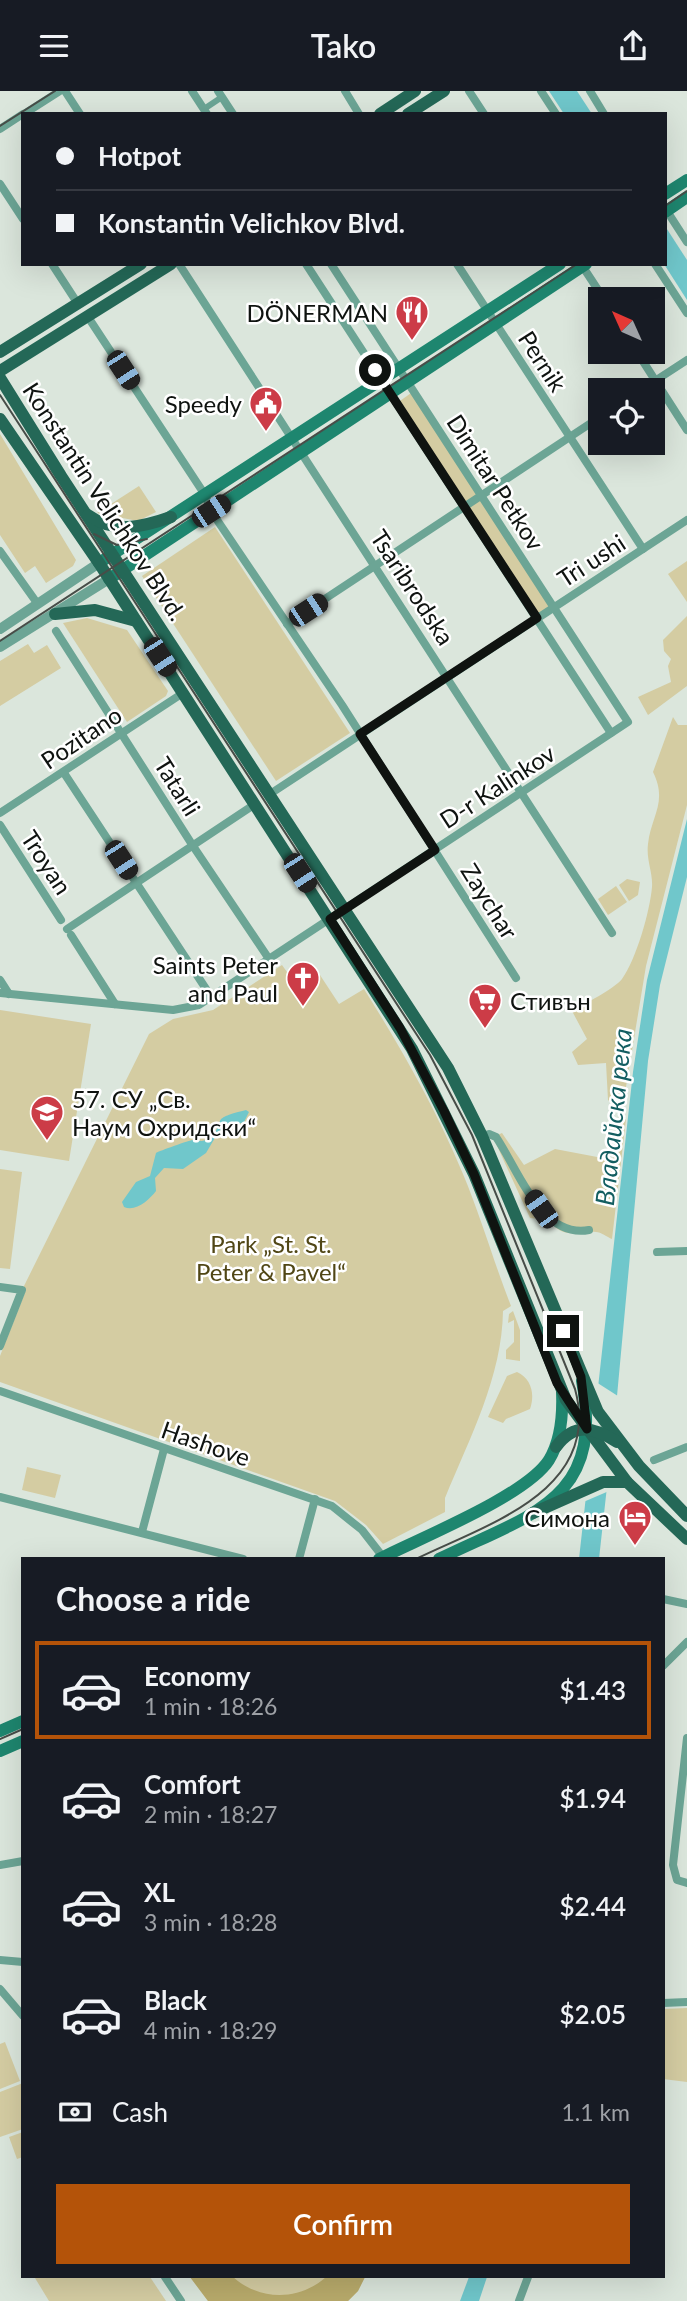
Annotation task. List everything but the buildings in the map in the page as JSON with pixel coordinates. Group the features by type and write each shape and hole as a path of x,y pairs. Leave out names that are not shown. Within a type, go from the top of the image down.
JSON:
{"main road":[{"path":"383,112 415,91"},
{"path":"411,112 444,91"},
{"path":"667,193 687,180"},
{"path":"667,209 687,197"},
{"path":"0,352 138,266"},
{"path":"0,371 168,266"},
{"path":"99,563 557,266"},
{"path":"109,579 582,266"},
{"name":"Konstantin Velichkov Blvd.","path":"0,378 113,555 462,1084 581,1377 598,1412 626,1449"},
{"name":"Konstantin Velichkov Blvd.","path":"0,419 99,563 406,1038 461,1144 562,1392 627,1482 687,1539"},
{"path":"85,512 108,524 132,528 171,517"},
{"path":"55,614 95,610 137,621"},
{"path":"533,1513 555,1497 576,1471 586,1445 587,1429 581,1377"},
{"path":"556,1447 562,1416 562,1392"},
{"path":"383,1557 520,1488 542,1470 556,1447 573,1430 587,1429 606,1435 626,1449 687,1516"},
{"path":"443,1557 603,1482 627,1482"},
{"path":"0,1731 21,1722"},
{"path":"0,1751 21,1742"}],"street":[{"path":"26,112 60,91"},
{"path":"65,91 79,112"},
{"path":"192,91 205,111 220,94 232,112"},
{"path":"345,91 358,112"},
{"path":"469,91 483,112"},
{"path":"541,91 555,112"},
{"path":"590,91 603,112"},
{"path":"0,129 21,115"},
{"path":"0,184 21,216"},
{"path":"667,212 687,242"},
{"path":"53,266 78,304"},
{"name":"Tsaribrodska","path":"180,266 612,933"},
{"name":"Dimitar Petkov","path":"307,266 611,733"},
{"name":"Dimitar Petkov","path":"332,266 628,722"},
{"name":"Pernik","path":"458,266 643,549"},
{"path":"584,266 597,287"},
{"path":"656,266 687,313"},
{"name":"Zaychar","path":"88,317 205,495 211,511 360,734 516,978"},
{"path":"660,378 687,360"},
{"path":"665,396 687,430"},
{"path":"286,624 588,425"},
{"name":"Tri ushi","path":"270,794 687,520"},
{"path":"0,551 37,603"},
{"path":"0,629 99,563"},
{"path":"0,647 109,579"},
{"name":"Tatarli","path":"56,631 193,846 269,959"},
{"name":"Pozitano","path":"0,813 183,693"},
{"name":"D-r Kalinkov","path":"115,1004 173,1010 199,1006 628,722"},
{"path":"64,773 212,998"},
{"path":"115,1004 69,932 135,882 255,804"},
{"name":"Troyan","path":"0,825 61,920"},
{"path":"0,980 5,994 115,1004"},
{"path":"482,1136 496,1137 541,1209 567,1230 589,1230"},
{"path":"657,1252 687,1251"},
{"path":"0,1287 22,1290 0,1346"},
{"name":"Hashove","path":"0,1391 315,1499 350,1518 380,1557"},
{"path":"654,1460 687,1447"},
{"path":"142,1532 164,1449"},
{"path":"0,1497 236,1557"},
{"path":"300,1557 315,1499"},
{"path":"665,1599 687,1604"},
{"path":"665,1664 687,1642"},
{"path":"683,1883 675,1877 673,1865 687,1738"},
{"path":"0,1865 21,1861"},
{"path":"0,1960 21,1962"},
{"path":"0,1989 21,2014"},
{"path":"665,2003 687,2002"},
{"path":"166,2278 181,2301"},
{"path":"519,2301 528,2278"}],"green space":[{"path":"414,391 554,607 537,618 397,403"},
{"path":"0,434 76,560 73,566 46,583 35,566 25,573 0,535"},
{"path":"139,486 156,512 138,521 97,513"},
{"path":"215,527 350,733 276,781 142,576"},
{"path":"687,561 687,602 668,574"},
{"path":"687,616 687,686 648,715 638,697 671,682 668,666 671,659 664,651 663,640"},
{"path":"87,618 127,630 168,691 166,696 127,722 63,623"},
{"path":"28,644 34,653 47,645 61,668 0,706 0,661"},
{"path":"673,717 678,725 687,725 687,805 646,966 622,1111 608,1100 606,1063 578,1065 572,1052 587,1039 572,1011 618,983 627,971 637,948 652,887 648,844 659,801 653,772"},
{"path":"627,879 640,882 638,895 629,901 619,885"},
{"path":"616,886 627,902 608,915 598,899"},
{"name":"Park „St. St. Peter & Pavel“","path":"282,965 297,986 318,972 339,1004 364,989 417,1079 453,1150 511,1306 503,1311 491,1383 445,1498 445,1512 383,1544 366,1525 335,1501 0,1382 0,1356 26,1290 22,1290 149,1034 173,1019 213,1010"},
{"path":"0,1010 91,1024 69,1161 0,1150"},
{"path":"619,1115 626,1119 612,1239 598,1232 560,1231 548,1220 530,1218 493,1137 502,1133 524,1165 555,1149 613,1160"},
{"path":"0,1169 22,1172 10,1269 0,1268"},
{"path":"513,1311 520,1330 520,1361 506,1359 506,1350 514,1342 514,1320 508,1323 509,1314"},
{"path":"517,1372 526,1379 531,1388 530,1409 506,1419 503,1423 488,1417 507,1376"},
{"path":"27,1467 61,1475 55,1498 22,1490"},
{"path":"687,2008 687,2082 665,2079 665,2009"},
{"path":"5,2042 20,2081 0,2089 0,2044"},
{"path":"21,2084 21,2130 0,2137 0,2092"},
{"path":"21,2133 21,2158 17,2159 9,2137"},
{"path":"35,2278 151,2278 166,2301 49,2301"},
{"path":"191,2278 364,2278 358,2291 348,2301 208,2301"}],"shaded area":[{"path":"191,2278 234,2278 255,2291 280,2295 304,2291 325,2278 364,2278 358,2291 348,2301 208,2301"}],"water":[{"path":"549,91 577,91 591,112 563,112"},
{"path":"667,229 687,260 687,300 665,266"},
{"path":"687,819 687,877 660,985 648,1061 599,1557 579,1557 633,1072 647,980"},
{"path":"246,1110 249,1112 244,1122 219,1131 206,1153 183,1169 164,1168 155,1178 156,1191 146,1201 138,1207 124,1207 122,1202 136,1182 150,1176 156,1153 191,1140 207,1140 222,1119"},
{"path":"469,2278 487,2278 479,2301 460,2301"}],"pier":[{"path":"596,1382 621,1398 609,1491 581,1503"}],"tram line":[{"path":"22,112 55,91"},
{"path":"0,126 21,113"},
{"path":"667,205 687,191"},
{"path":"0,641 574,266"},
{"path":"0,395 430,1055 472,1135 575,1389 579,1424 572,1454 555,1479 532,1499 504,1517 420,1557"},
{"path":"94,534 117,545 147,539"},
{"path":"0,1739 21,1730"}],"place":[{"name":"DÖNERMAN","path":"412,342"},
{"name":"Speedy","path":"266,433"},
{"name":"Saints Peter and Paul","path":"303,1008"},
{"name":"Стивън","path":"485,1030"},
{"name":"57. СУ „Св. Наум Охридски“","path":"47,1142"},
{"name":"Симона","path":"635,1547"}],"route":[{"path":"375,370 537,618 360,734 435,850 330,919 400,1028 461,1144 557,1383 587,1429 587,1408 581,1377 563,1331"}],"water label":[{"name":"Владайска река","path":"613,1117"}]}
